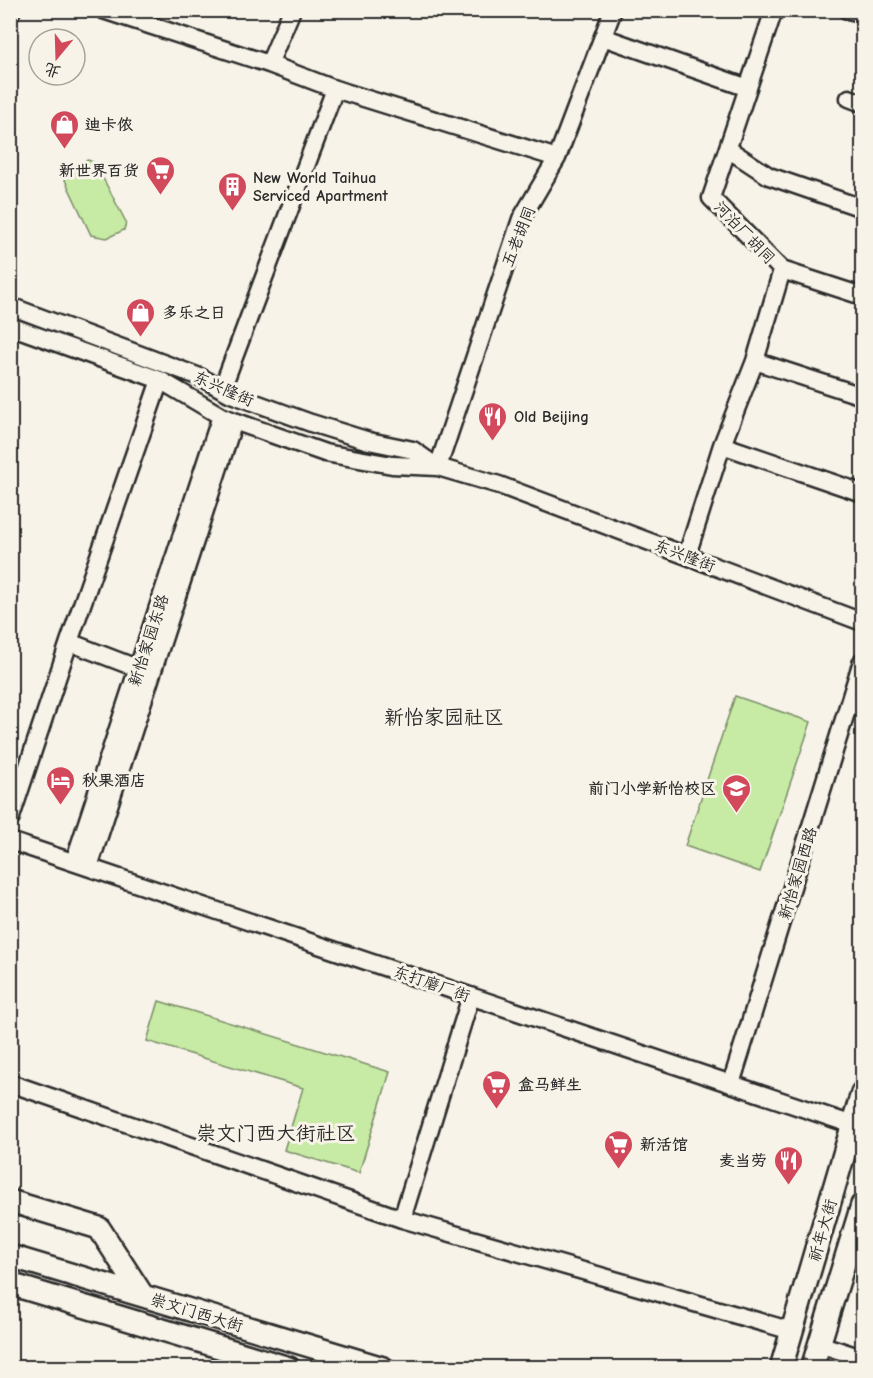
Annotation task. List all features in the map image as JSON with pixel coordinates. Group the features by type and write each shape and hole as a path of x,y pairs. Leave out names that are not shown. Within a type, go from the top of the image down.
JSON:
{"main road":[{"name":"祈年大街","path":"781,1368 858,1128 862,1093"},
{"path":"10,1201 99,1228 143,1296"},
{"name":"祈年大街","path":"812,1368 862,1205"},
{"name":"崇文门西大街","path":"10,1256 383,1368"},
{"name":"崇文门西大街","path":"10,1284 243,1360 289,1368"}],"street":[{"path":"103,10 269,64 335,89 557,158"},
{"path":"269,64 292,10"},
{"name":"五老胡同","path":"438,467 521,219 557,158 613,10"},
{"name":"河泊厂胡同","path":"774,10 711,198 782,270 862,296"},
{"path":"847,10 862,13"},
{"path":"603,37 748,88"},
{"path":"222,389 335,89"},
{"path":"728,149 769,176 862,208"},
{"path":"687,555 722,445 755,361 782,270"},
{"name":"东兴隆街","path":"10,306 200,377 231,394 336,432 412,450 438,467"},
{"name":"东兴隆街","path":"10,326 160,380 228,419 325,453 392,465 438,467 499,485 862,622"},
{"path":"755,361 862,396"},
{"path":"10,820 160,380"},
{"name":"新怡家园东路","path":"81,865 228,419"},
{"path":"722,445 862,493"},
{"path":"69,642 145,671"},
{"name":"新怡家园西路","path":"731,1084 862,661"},
{"name":"东打磨厂街","path":"10,841 858,1128"},
{"path":"402,1219 471,996"},
{"path":"10,1083 402,1219 792,1331"},
{"path":"819,1344 862,1358"}],"green space":[{"path":"88,160 95,163 126,222 124,230 107,238 91,235 65,180 71,166"},
{"path":"735,696 811,722 760,872 685,846"},
{"path":"159,1001 390,1072 359,1173 284,1150 303,1088 147,1041"}],"place":[{"name":"迪卡侬","path":"64,150"},
{"name":"新世界百货","path":"160,196"},
{"name":"New World Taihua Serviced Apartment","path":"232,212"},
{"name":"多乐之日","path":"141,338"},
{"name":"Old Beijing","path":"493,442"},
{"name":"秋果酒店","path":"61,806"},
{"name":"前门小学新怡校区","path":"737,814"},
{"name":"盒马鲜生","path":"497,1110"},
{"name":"新活馆","path":"619,1170"},
{"name":"麦当劳","path":"788,1186"}],"district":[{"name":"新怡家园社区","path":"444,717"},
{"name":"崇文门西大街社区","path":"276,1133"}]}
